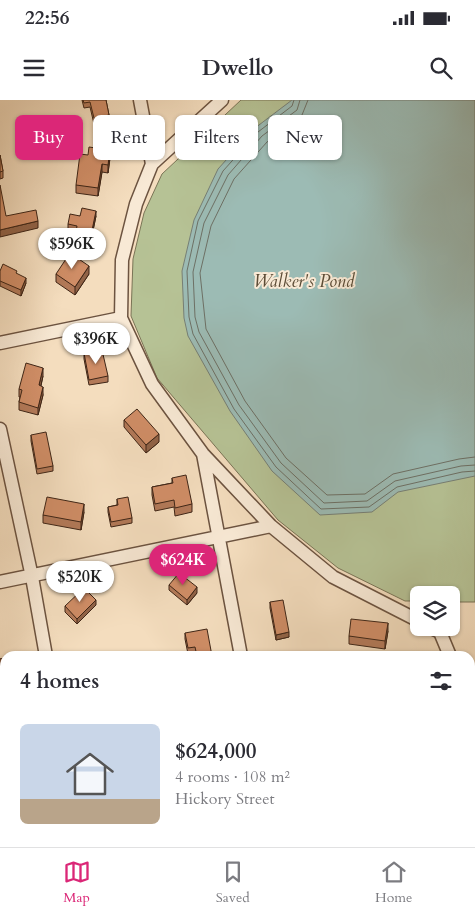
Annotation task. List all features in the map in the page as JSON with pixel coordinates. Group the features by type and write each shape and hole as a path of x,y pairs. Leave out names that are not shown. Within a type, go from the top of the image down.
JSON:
{"street":[{"path":"140,100 152,164"},
{"path":"222,100 152,164 136,204 122,260 121,318 152,384 203,454 271,526 333,577 410,616"},
{"path":"0,343 121,318"},
{"path":"0,429 32,577 45,651"},
{"path":"203,454 240,651"},
{"path":"0,582 32,577 271,526"},
{"path":"442,636 448,651"}],"green space":[{"name":"Walker's Pond","path":"241,100 475,100 475,602 460,602 460,586 410,586 410,601 405,601 338,568 278,520 157,378 131,316 133,259 144,213 162,174 177,160 258,160 258,115 225,115"}],"water":[{"name":"Walker's Pond","path":"292,100 475,100 475,476 398,492 372,512 320,515 272,471 230,411 188,336 184,318 182,271 194,220 218,169 226,160 258,160 258,126 268,118 268,160 342,160 342,115 272,115"}],"building":[{"path":"83,100 106,100 109,115 93,115 90,102 84,103"},
{"path":"89,147 93,148 93,160 109,160 108,165 102,164 98,188 76,185 79,160 83,160 83,154 88,155"},
{"path":"0,155 3,171 0,172"},
{"path":"0,185 6,216 36,210 38,221 0,230"},
{"path":"82,208 96,211 90,240 75,237 77,226 68,224 70,214 80,216"},
{"path":"70,253 89,266 75,287 56,274"},
{"path":"3,264 26,278 21,290 0,281 0,271"},
{"path":"102,350 108,376 89,380 84,353"},
{"path":"26,363 43,368 39,385 43,387 38,408 19,402 22,390 19,389"},
{"path":"137,409 159,434 146,445 124,420"},
{"path":"46,432 53,466 37,469 31,435"},
{"path":"186,475 192,504 175,508 174,500 155,504 152,487 173,483 172,478"},
{"path":"47,497 84,504 81,522 43,515"},
{"path":"128,497 132,518 111,522 108,507 118,505 117,499"},
{"path":"179,573 197,587 187,600 169,585"},
{"path":"84,588 96,600 77,619 65,606"},
{"path":"283,600 289,632 276,635 270,602"},
{"path":"351,619 388,623 385,641 349,636"},
{"path":"207,629 211,651 196,651 195,647 188,648 185,633"}]}
